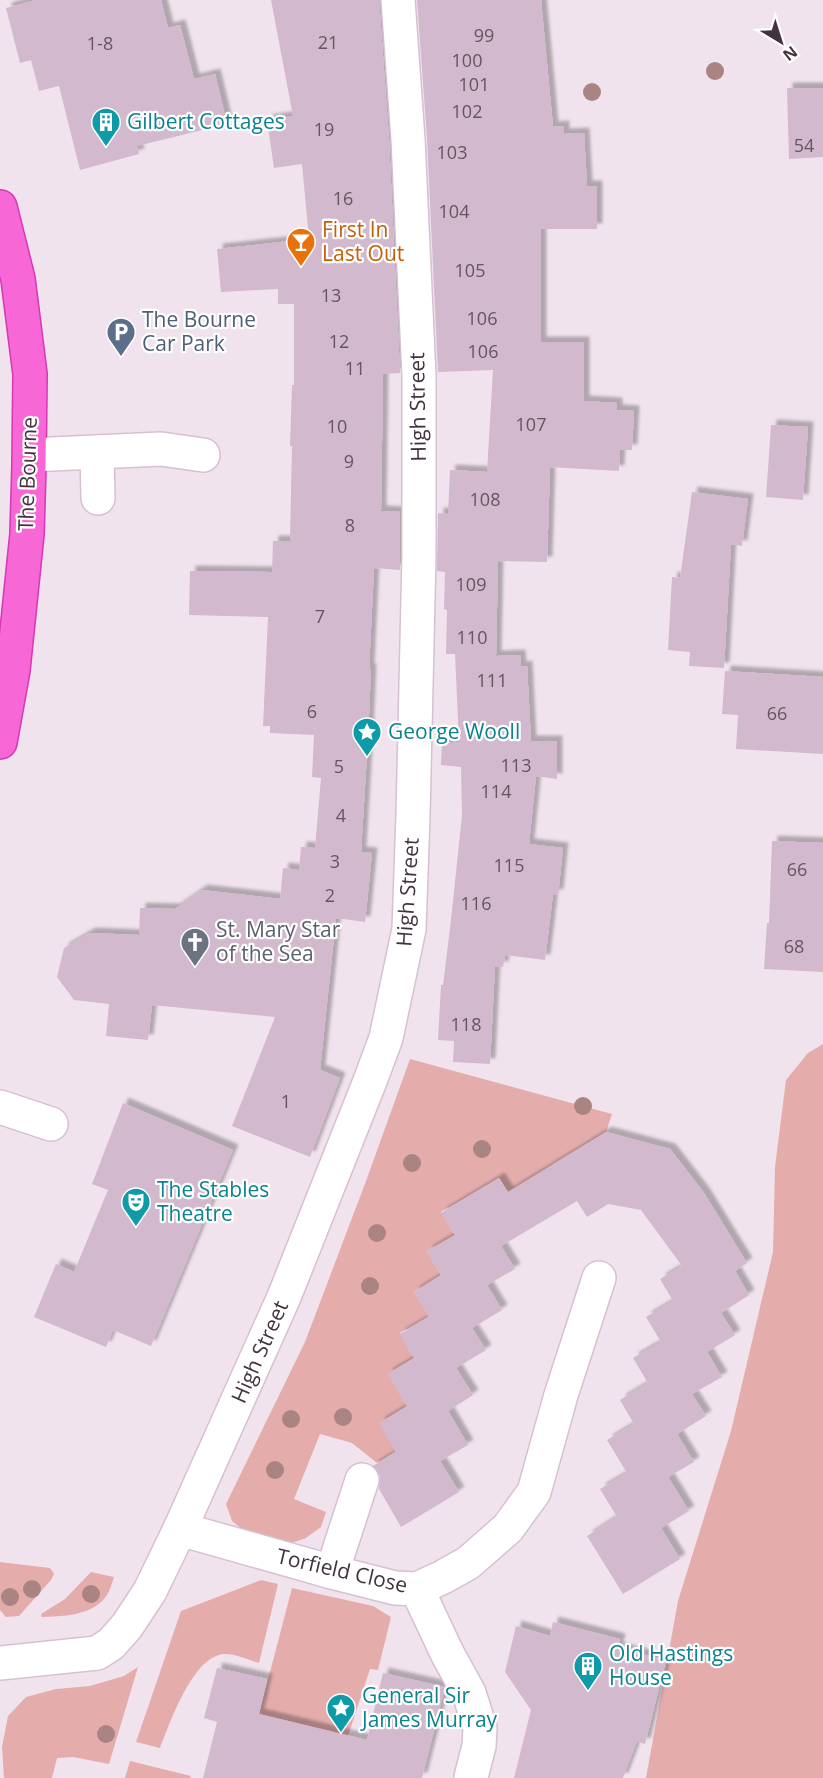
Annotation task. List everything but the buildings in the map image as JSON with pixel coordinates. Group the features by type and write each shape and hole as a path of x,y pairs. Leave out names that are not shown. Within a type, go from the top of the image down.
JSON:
{"highway":[{"name":"The Bourne","path":"0,207 18,279 30,374 27,534 14,658 0,742"}],"street":[{"name":"High Street","path":"0,1663 97,1653 111,1644 127,1626 150,1591 284,1297 386,1038 409,929 419,555 419,376 408,139 398,0"},
{"path":"30,455 161,449 203,455"},
{"path":"98,452 98,498"},
{"path":"0,1107 51,1124"},
{"name":"Torfield Close","path":"180,1529 395,1588 417,1588 468,1563 508,1528 534,1492 561,1395 599,1278"},
{"path":"332,1572 362,1480"},
{"path":"417,1588 447,1653 469,1693 480,1728 479,1746 471,1777"}],"shaded area":[{"path":"823,1044 823,1778 646,1778 678,1601 731,1431 773,1252 775,1167 786,1080 808,1053"},
{"path":"410,1059 612,1114 606,1132 555,1163 511,1197 499,1178 441,1212 455,1235 427,1251 441,1275 414,1292 429,1316 400,1333 414,1358 388,1374 407,1406 396,1451 377,1463 352,1443 320,1434 294,1499 326,1512 321,1527 306,1538 280,1547 253,1538 232,1521 226,1504 305,1342"},
{"path":"0,1562 50,1568 54,1574 19,1616 6,1617 0,1610"},
{"path":"91,1572 114,1577 108,1593 101,1602 86,1611 42,1617 41,1614 65,1599"},
{"path":"261,1580 278,1584 259,1663 227,1654 212,1658 192,1679 176,1708 160,1748 136,1742 181,1611"},
{"path":"292,1588 373,1606 391,1617 378,1670 370,1669 348,1736 259,1714"},
{"path":"138,1667 109,1764 73,1757 57,1758 52,1778 4,1778 2,1747 8,1716 26,1697 56,1689 90,1686 124,1676"},
{"path":"130,1761 191,1776 190,1778 125,1778"}],"place":[{"name":"Gilbert Cottages","path":"106,148"},
{"name":"First In Last Out","path":"301,268"},
{"name":"The Bourne Car Park","path":"121,358"},
{"name":"George Wooll","path":"367,758"},
{"name":"St. Mary Star of the Sea","path":"195,968"},
{"name":"The Stables Theatre","path":"136,1228"},
{"name":"Old Hastings House","path":"588,1692"},
{"name":"General Sir James Murray","path":"341,1734"}]}
